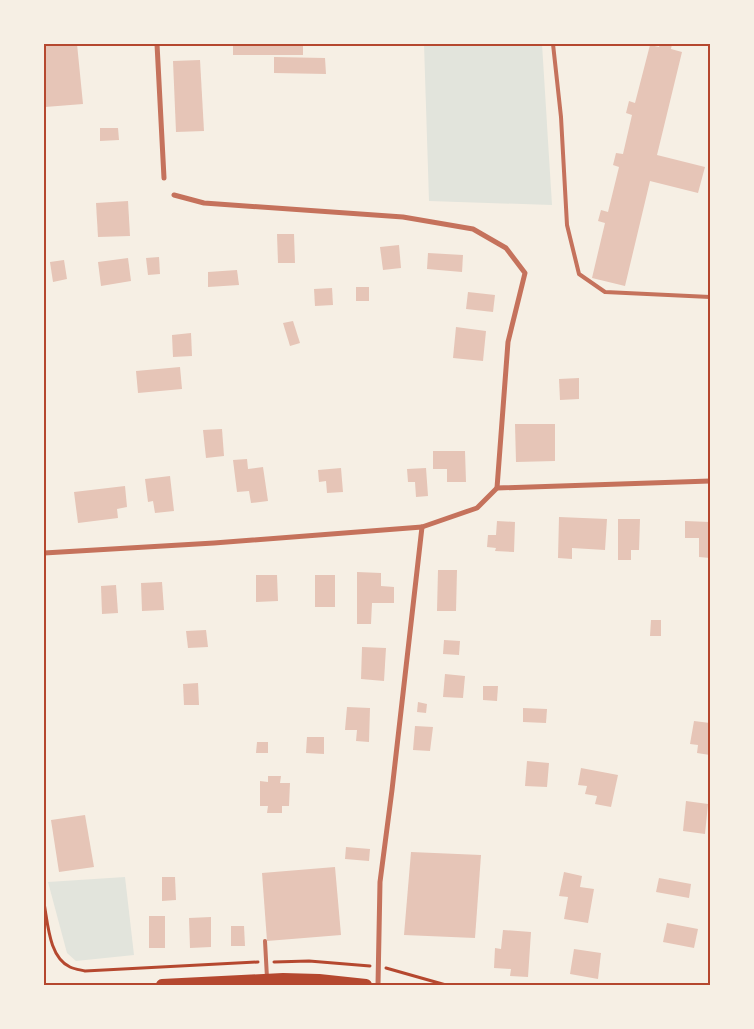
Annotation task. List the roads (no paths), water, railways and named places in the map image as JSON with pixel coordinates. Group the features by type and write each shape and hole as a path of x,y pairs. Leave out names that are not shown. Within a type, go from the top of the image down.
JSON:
{"main road":[{"path":"162,985 268,980 319,980 330,983 366,985"}],"street":[{"path":"157,44 164,178"},
{"path":"44,552 214,543 422,527 453,518 477,508 497,488 508,342 525,273 506,248 473,230 402,217 204,204 174,195"},
{"path":"497,488 710,481"},
{"path":"378,985 380,882 422,527"}],"lane":[{"path":"553,44 561,117 567,225 579,274 605,292 710,297"},
{"path":"264,941 268,980"}]}
